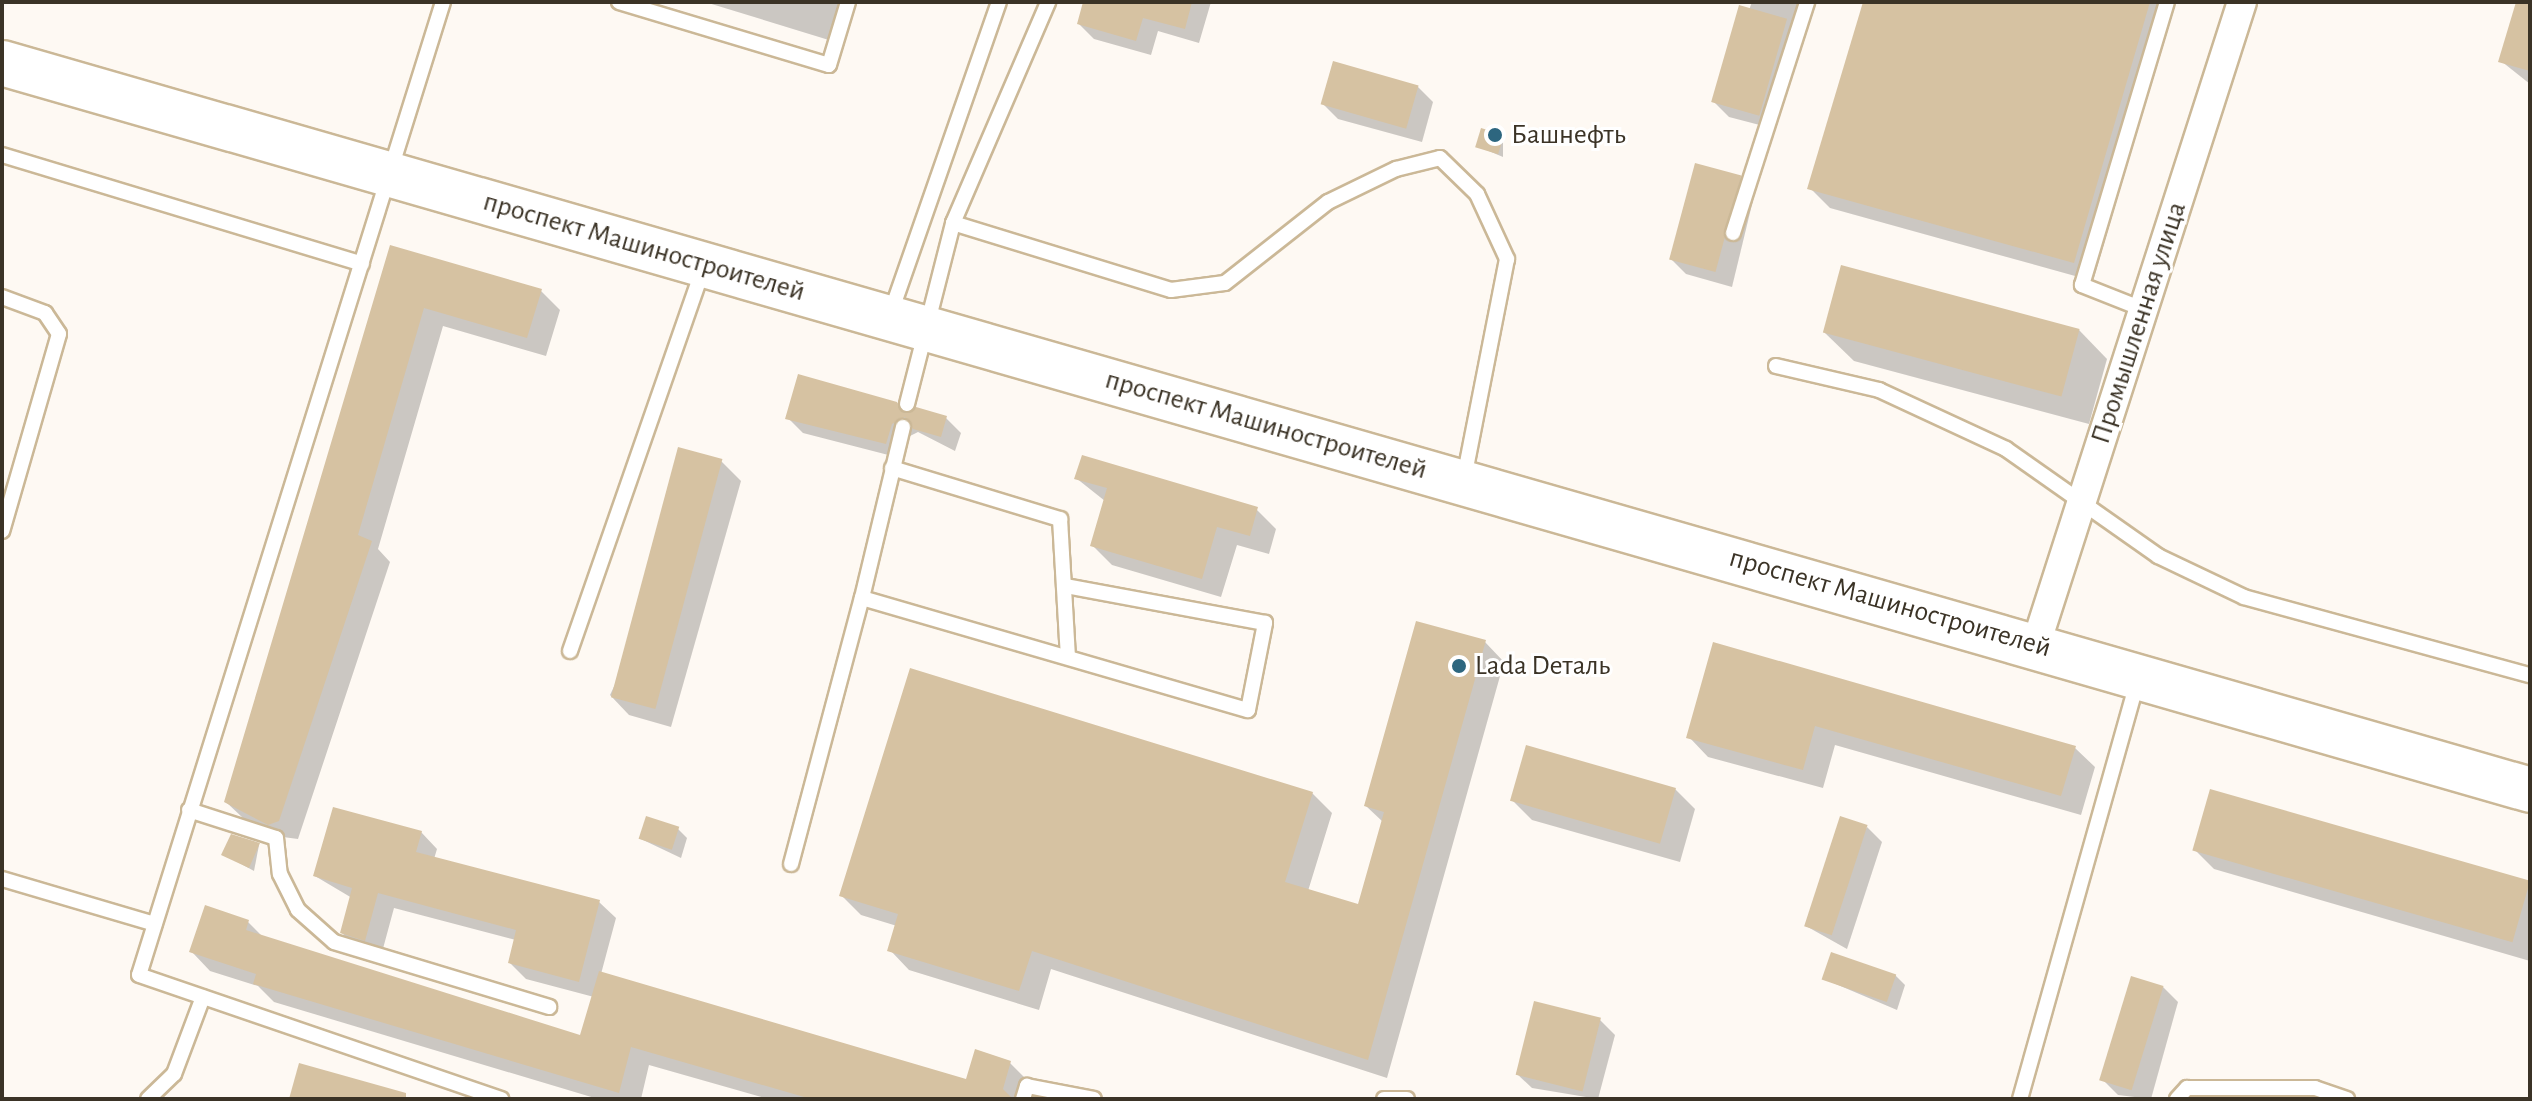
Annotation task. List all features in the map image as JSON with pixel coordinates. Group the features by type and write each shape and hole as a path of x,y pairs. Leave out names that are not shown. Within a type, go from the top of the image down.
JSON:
{"main road":[{"name":"проспект Машиностроителей","path":"2,63 704,266 906,320 1463,483 2036,644 2530,790"}],"street":[{"name":"Промышленная улица","path":"2036,644 2080,500 2146,310 2242,2"}],"lane":[{"path":"443,2 387,173 362,264 139,975 501,1099"},
{"path":"619,2 829,65 848,2"},
{"path":"907,404 906,320 999,2"},
{"path":"906,320 953,223 1048,2"},
{"path":"1733,233 1807,2"},
{"path":"2146,310 2082,285 2167,2"},
{"path":"2,155 362,264"},
{"path":"953,223 1171,290 1225,283 1328,202 1396,169 1440,158 1477,194 1507,259 1463,483"},
{"path":"570,651 704,266"},
{"path":"2,297 45,313 59,334 2,531"},
{"path":"1776,366 1879,390 2006,449 2158,556 2244,597 2530,675"},
{"path":"791,864 862,598 903,427"},
{"path":"892,468 1060,519 1068,656"},
{"path":"862,598 1248,710 1265,623 1066,586"},
{"path":"2020,1099 2139,675"},
{"path":"189,810 276,838 280,874 298,910 334,942 549,1007"},
{"path":"2,879 155,924"},
{"path":"148,1099 174,1074 203,997"},
{"path":"1023,1099 1027,1086 1094,1099"},
{"path":"2177,1099 2187,1088 2315,1088 2347,1099"},
{"path":"1384,1099 1407,1099"}],"building":[{"path":"1083,2 1192,2 1185,29 1143,18 1136,41 1077,24"},
{"path":"1863,2 2150,2 2074,263 1807,189"},
{"path":"2516,2 2530,2 2530,71 2498,62"},
{"path":"1739,5 1787,19 1759,116 1711,102"},
{"path":"1333,61 1419,86 1406,129 1321,104"},
{"path":"1481,128 1504,135 1498,154 1475,147"},
{"path":"1695,163 1741,175 1715,272 1669,260"},
{"path":"390,245 542,289 527,338 424,308 358,535 372,541 279,821 268,825 224,802"},
{"path":"1841,265 2080,329 2061,397 1823,333"},
{"path":"798,374 897,402 904,413 916,407 947,416 941,437 913,429 905,417 892,424 886,444 785,419"},
{"path":"678,447 722,459 655,709 611,697"},
{"path":"1082,455 1258,507 1250,536 1217,527 1202,579 1090,546 1107,488 1074,479"},
{"path":"1416,621 1486,640 1368,1060 1032,951 1019,991 887,951 898,914 839,896 910,668 1313,792 1285,882 1358,904 1384,812 1364,806"},
{"path":"1713,642 2076,746 2061,796 1815,726 1803,770 1686,738"},
{"path":"1526,745 1676,788 1660,844 1510,801"},
{"path":"2210,789 2530,881 2512,942 2192,851"},
{"path":"333,807 422,831 416,852 600,900 579,982 508,963 516,930 378,893 365,941 340,933 352,888 313,876"},
{"path":"646,816 679,827 672,850 639,839"},
{"path":"1840,816 1868,825 1832,935 1804,926"},
{"path":"231,834 260,843 249,868 221,855"},
{"path":"205,905 249,920 246,930 580,1035 599,971 966,1079 975,1049 1011,1061 1003,1089 1013,1099 811,1099 631,1047 619,1093 253,984 256,974 189,952"},
{"path":"1831,952 1896,974 1887,1002 1822,979"},
{"path":"2131,976 2164,986 2132,1090 2099,1080"},
{"path":"1534,1001 1601,1018 1583,1091 1516,1075"},
{"path":"299,1063 406,1093 406,1099 289,1099"}],"place":[{"name":"Башнефть","path":"1495,135"},
{"name":"Lada Dеталь","path":"1459,666"}]}
